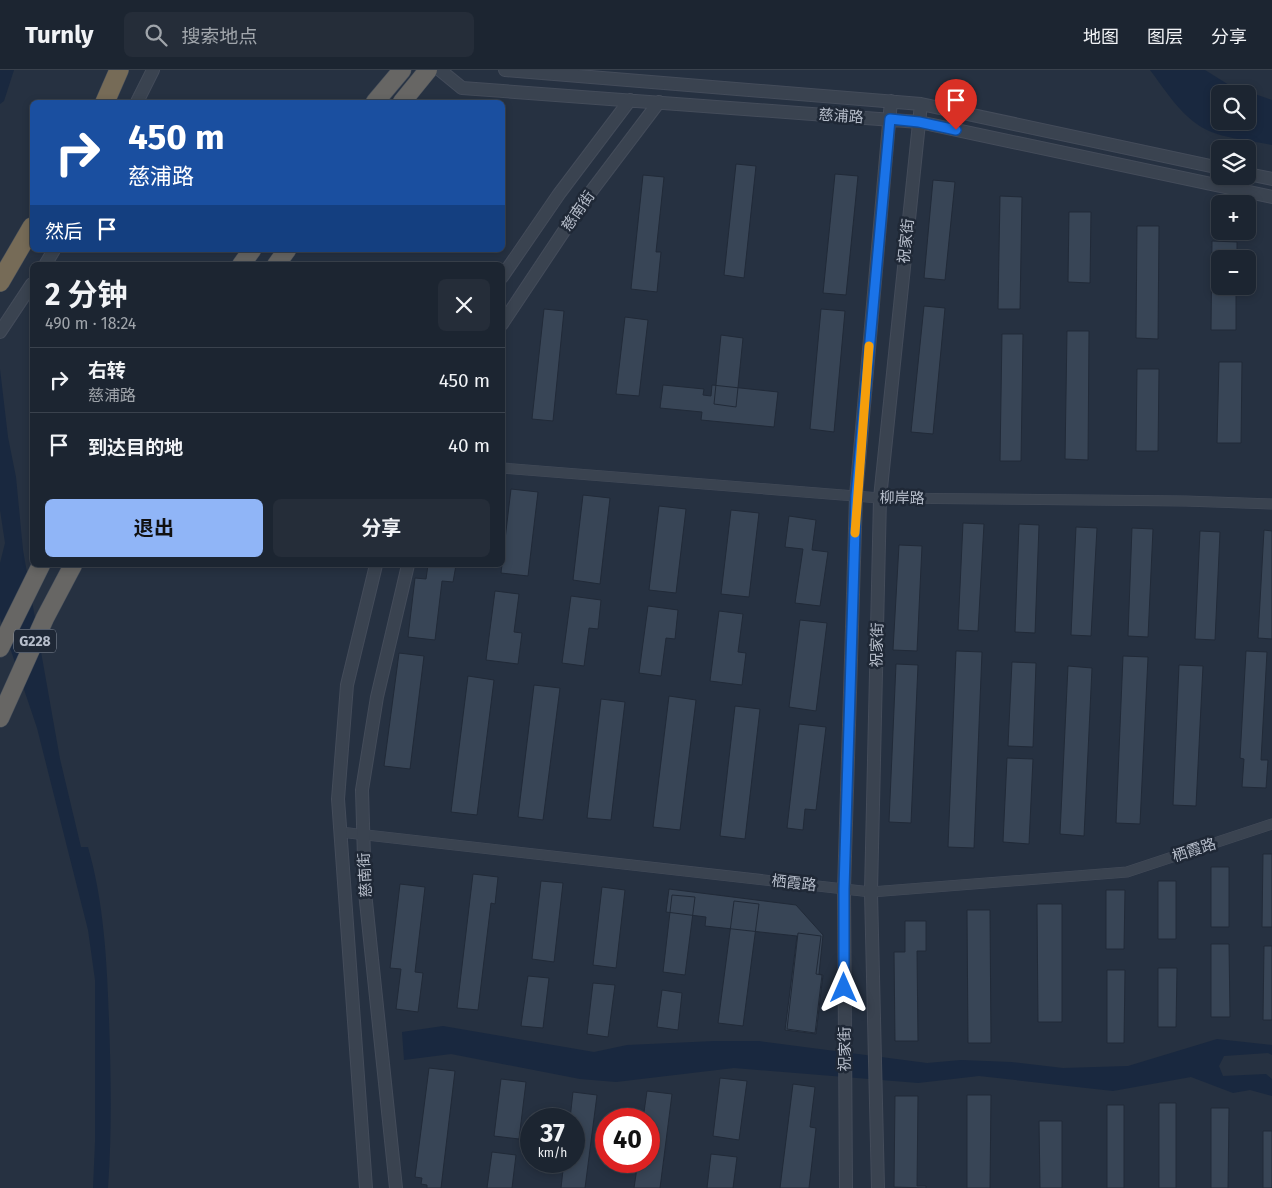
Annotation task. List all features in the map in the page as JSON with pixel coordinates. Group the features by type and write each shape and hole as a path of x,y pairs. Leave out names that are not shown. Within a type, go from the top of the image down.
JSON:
{"highway":[{"path":"106,100 120,70"},
{"path":"377,100 402,70"},
{"path":"404,100 428,70"},
{"path":"0,282 30,231"},
{"path":"278,262 286,252"},
{"name":"G228","path":"0,648 40,567"},
{"name":"G228","path":"0,718 45,618 72,567"}],"street":[{"path":"138,100 153,70"},
{"name":"慈浦路","path":"440,70 462,88 919,122 1272,197"},
{"name":"慈浦路","path":"505,70 921,104 1211,166"},
{"name":"慈南街","path":"505,273 559,194 630,100"},
{"name":"祝家街","path":"846,1188 844,889 856,496 891,101"},
{"name":"慈南街","path":"505,320 584,201 659,102"},
{"name":"祝家街","path":"878,1188 871,892 880,498 921,104"},
{"path":"1256,176 1272,179"},
{"path":"0,332 30,287"},
{"name":"柳岸路","path":"505,468 880,498 1185,501 1272,504"},
{"name":"慈南街","path":"366,1188 338,798 348,684 376,567"},
{"name":"慈南街","path":"396,1188 365,892 362,790 376,696 408,567"},
{"name":"栖霞路","path":"340,832 871,892 1127,872 1272,824"}],"water":[{"path":"0,70 14,70 4,101 0,104"},
{"path":"1150,70 1205,70 1229,85 1211,85 1211,130 1256,130 1256,94 1272,100 1272,145 1256,142 1256,140 1238,139 1207,130 1190,119 1168,95"},
{"path":"0,369 8,437 16,477 23,550 60,759 81,847 88,847 98,889 104,932 111,1125 108,1188 93,1188 95,1142 95,980 88,930 37,728 0,618 0,563 5,543 0,510"},
{"path":"443,1026 594,1052 627,1045 759,1041 927,1063 961,1060 1011,1062 1063,1068 1128,1066 1217,1039 1272,1045 1272,1055 1268,1053 1224,1056 1219,1066 1223,1076 1266,1074 1272,1079 1272,1096 1250,1090 1233,1093 1191,1077 1113,1091 979,1076 918,1083 734,1068 616,1082 580,1079 451,1054 404,1060 402,1032"}],"building":[{"path":"736,164 756,166 744,278 724,275"},
{"path":"835,174 858,176 846,295 823,293"},
{"path":"643,175 664,177 656,252 661,252 657,292 631,289"},
{"path":"933,180 955,182 945,280 924,278"},
{"path":"1000,196 1022,197 1020,309 998,309"},
{"path":"1069,212 1091,212 1090,283 1068,282"},
{"path":"1137,226 1159,226 1158,339 1136,338"},
{"path":"1212,241 1237,242 1237,250 1212,250"},
{"path":"1211,295 1236,295 1236,330 1211,330"},
{"path":"924,306 945,308 933,434 911,432"},
{"path":"544,309 564,311 553,421 532,419"},
{"path":"821,309 845,311 834,432 810,429"},
{"path":"625,317 648,320 639,396 616,394"},
{"path":"1067,331 1089,331 1088,460 1065,459"},
{"path":"1002,334 1023,334 1021,461 1000,461"},
{"path":"721,335 743,338 736,407 714,404"},
{"path":"1219,362 1242,362 1241,443 1217,443"},
{"path":"1137,369 1159,369 1158,451 1136,451"},
{"path":"663,385 704,389 703,395 711,396 712,385 778,392 774,427 701,420 702,412 660,408"},
{"path":"511,489 538,492 528,576 501,573 502,567 505,567 505,539"},
{"path":"583,495 610,498 600,584 573,580"},
{"path":"659,506 686,509 676,593 649,590"},
{"path":"731,510 759,513 749,597 721,594"},
{"path":"789,516 816,520 812,550 828,552 820,606 795,603 803,549 785,547"},
{"path":"963,523 984,524 978,631 958,630"},
{"path":"1019,524 1039,525 1035,633 1015,632"},
{"path":"1076,527 1097,528 1091,636 1071,635"},
{"path":"1132,528 1153,529 1148,637 1128,636"},
{"path":"1264,530 1272,531 1272,639 1258,638"},
{"path":"1200,531 1220,532 1215,640 1195,639"},
{"path":"899,545 922,546 917,651 893,650"},
{"path":"428,567 456,567 453,582 442,581 435,640 408,637 415,578 426,579"},
{"path":"495,591 519,594 514,632 522,633 518,664 486,660"},
{"path":"571,596 601,600 598,629 589,628 584,666 562,663"},
{"path":"648,606 678,610 675,639 666,638 661,676 639,673"},
{"path":"719,611 743,614 738,652 746,653 742,685 710,681"},
{"path":"800,620 827,623 816,711 789,707"},
{"path":"956,651 982,652 974,848 948,847"},
{"path":"1246,651 1267,652 1261,760 1268,760 1266,788 1242,787 1244,759 1240,758"},
{"path":"399,653 424,656 410,769 384,766"},
{"path":"1123,656 1148,657 1140,824 1116,823"},
{"path":"1012,662 1036,663 1033,747 1008,746"},
{"path":"896,664 918,665 911,823 889,822"},
{"path":"1179,665 1203,666 1196,806 1173,805"},
{"path":"1068,666 1092,668 1084,836 1060,834"},
{"path":"468,676 494,680 477,815 451,812"},
{"path":"534,685 560,688 543,820 518,817"},
{"path":"669,696 696,700 680,830 653,827"},
{"path":"601,699 625,702 611,820 587,818"},
{"path":"735,706 760,709 745,839 720,836"},
{"path":"799,724 826,727 816,810 805,809 803,830 787,828"},
{"path":"1007,758 1033,759 1029,844 1003,842"},
{"path":"1263,854 1272,854 1272,927 1262,927"},
{"path":"1211,867 1229,867 1229,927 1211,927"},
{"path":"473,874 498,877 495,904 491,903 478,1010 457,1008"},
{"path":"541,881 563,883 554,962 532,959"},
{"path":"1158,881 1176,881 1176,939 1158,939"},
{"path":"400,884 425,887 415,972 423,973 418,1012 396,1009 401,969 390,968"},
{"path":"602,887 625,890 616,968 593,965"},
{"path":"669,889 796,905 823,935 819,974 823,975 816,1034 785,1030 797,936 705,926 706,917 666,912"},
{"path":"1106,890 1125,890 1124,949 1106,949"},
{"path":"672,895 695,897 685,975 663,972"},
{"path":"734,901 759,904 743,1026 718,1023"},
{"path":"1037,904 1062,904 1062,1022 1038,1022"},
{"path":"967,910 990,910 991,1043 968,1043"},
{"path":"905,921 926,921 926,951 917,951 918,1041 895,1041 894,952 905,952"},
{"path":"798,933 821,936 816,974 822,975 815,1033 787,1029"},
{"path":"1211,944 1229,944 1230,1017 1211,1017"},
{"path":"1264,946 1272,946 1272,1020 1263,1020"},
{"path":"1158,968 1177,968 1176,1027 1158,1027"},
{"path":"1107,970 1125,970 1124,1043 1107,1043"},
{"path":"528,976 549,978 543,1028 521,1026"},
{"path":"593,983 615,985 608,1037 587,1034"},
{"path":"662,990 682,993 678,1030 657,1027"},
{"path":"429,1068 455,1071 441,1188 427,1188 427,1185 421,1184 422,1178 415,1177"},
{"path":"720,1078 747,1081 739,1140 713,1136"},
{"path":"501,1079 526,1082 523,1108 520,1108 519,1139 494,1136"},
{"path":"793,1084 815,1087 810,1127 816,1128 809,1188 780,1188"},
{"path":"647,1091 672,1094 660,1188 634,1188 636,1173 660,1173 660,1108 645,1108"},
{"path":"573,1092 597,1095 585,1188 561,1188 563,1173 585,1173 585,1108 571,1108"},
{"path":"967,1095 991,1095 990,1188 967,1188"},
{"path":"895,1096 918,1096 917,1186 926,1186 926,1188 894,1187"},
{"path":"1159,1103 1176,1103 1176,1188 1159,1188"},
{"path":"1107,1105 1124,1105 1124,1188 1107,1188"},
{"path":"1211,1108 1229,1108 1228,1188 1211,1188"},
{"path":"1039,1121 1062,1121 1062,1188 1040,1188"},
{"path":"1263,1131 1272,1131 1272,1188 1263,1188"},
{"path":"492,1152 516,1155 512,1188 487,1188"},
{"path":"711,1154 737,1157 733,1188 707,1188"}],"slow traffic":[{"path":"855,533 856,496 869,346"}],"route":[{"path":"844,988 844,889 856,496 890,119 919,122 956,130"}]}
